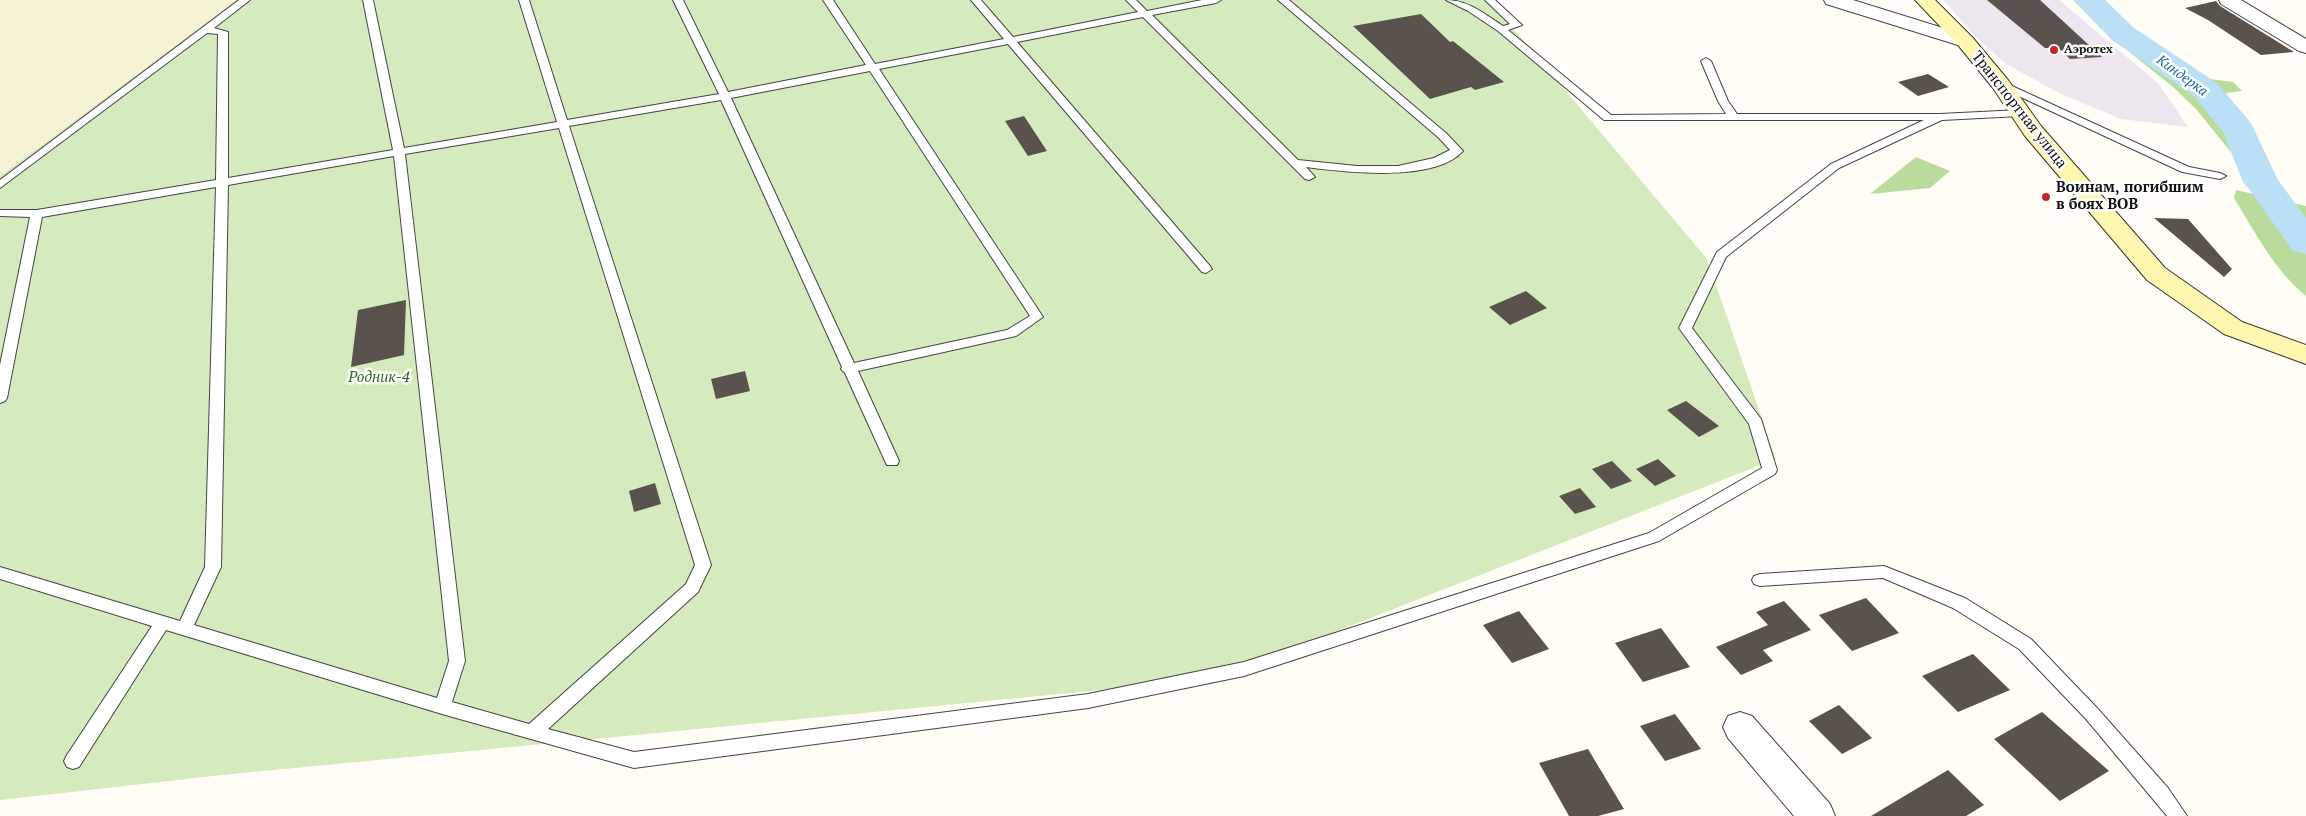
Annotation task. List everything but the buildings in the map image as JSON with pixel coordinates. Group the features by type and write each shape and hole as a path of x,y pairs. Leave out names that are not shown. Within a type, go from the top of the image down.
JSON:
{"street":[{"path":"1833,0 1861,5 1965,41"},
{"name":"Транспортная улица","path":"1924,0 1965,41 2001,84 2020,113 2156,274 2233,328 2306,355"},
{"path":"2228,0 2306,47"},
{"path":"1740,727 1816,816"}],"lane":[{"path":"0,185 245,0"},
{"path":"368,0 400,150 457,661 442,707"},
{"path":"524,0 702,565 692,588 532,732"},
{"path":"678,0 725,96 848,369 892,461"},
{"path":"828,0 1037,317 1011,333 848,369"},
{"path":"976,0 1206,269"},
{"path":"1131,0 1309,177"},
{"path":"0,213 37,214 400,150 725,96 1216,0"},
{"path":"1283,0 1443,136 1457,151 1442,160 1383,172 1295,163"},
{"path":"1451,0 1471,9 1501,29 1608,118 1940,117 2020,113"},
{"path":"1490,0 1517,25 1501,29"},
{"path":"185,628 213,567 222,181 223,32 204,30"},
{"path":"1706,61 1723,101 1734,118"},
{"path":"2001,84 2186,170 2220,176"},
{"path":"0,573 442,707 634,760 1088,701 1244,669 1654,537 1770,470 1756,423 1685,328 1720,255 1835,166 1940,117"},
{"path":"0,398 37,214"},
{"path":"1760,580 1884,572 1959,603 2025,644 2092,714 2162,794 2178,816"},
{"path":"74,761 163,622"}],"shaded area":[{"path":"0,0 237,0 0,176"},
{"name":"Аэротех","path":"1943,0 2059,0 2159,84 2188,127 2121,119 2061,94 2006,64 1974,35"}],"green space":[{"name":"Родник-4","path":"237,0 1496,0 1497,9 1707,259 1776,459 1215,679 222,775 0,800 0,176"},
{"path":"2117,42 2136,43 2173,57 2202,78 2233,82 2242,91 2226,93 2232,106 2262,146 2251,158 2230,151 2196,109 2173,87"},
{"path":"1916,157 1950,171 1930,188 1870,194"},
{"path":"2236,190 2306,206 2306,296 2285,275 2266,250 2234,198"}],"waterway":[{"name":"Киндерка","path":"2088,0 2123,34 2206,90 2239,130 2261,182 2306,243"}],"place":[{"name":"Аэротех","path":"2054,50"},
{"name":"Воинам, погибшим в боях ВОВ","path":"2046,197"}]}
